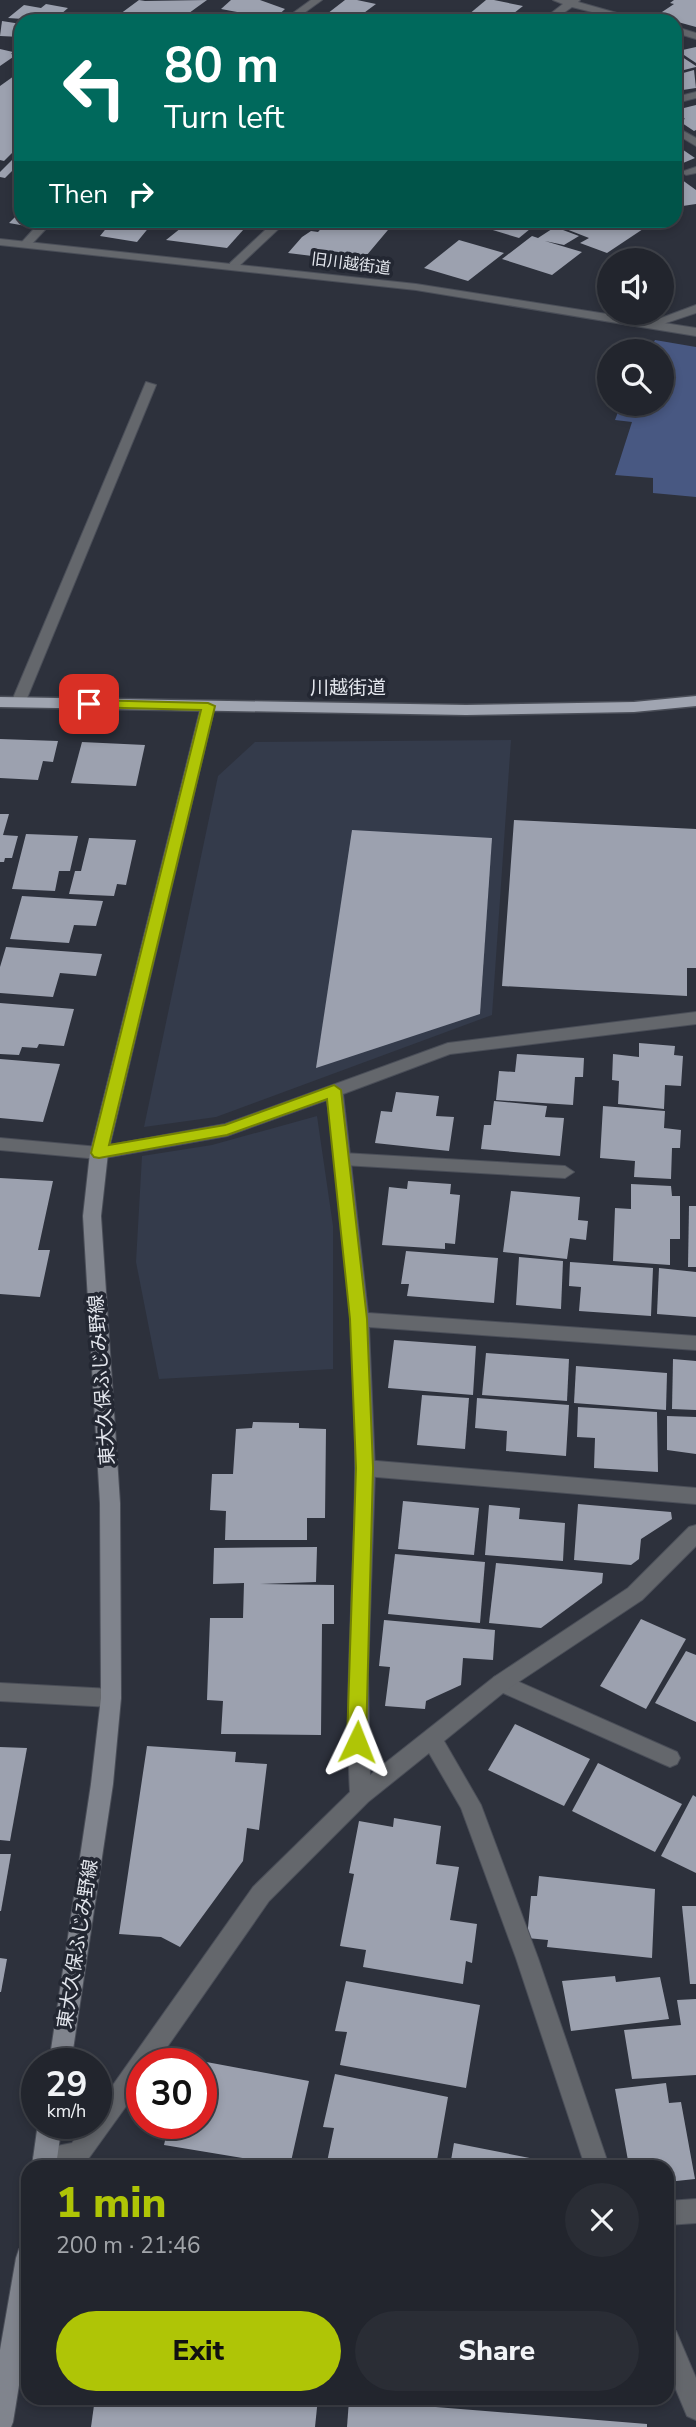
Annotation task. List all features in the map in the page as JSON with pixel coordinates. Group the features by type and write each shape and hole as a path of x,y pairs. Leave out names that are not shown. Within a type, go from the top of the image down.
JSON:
{"highway":[{"name":"川越街道","path":"0,702 467,710 634,707 696,701"}],"main road":[{"name":"東大久保ふじみ野線","path":"62,2048 102,1784 111,1698 110,1503 92,1216 99,1153 208,706"},
{"path":"44,2160 48,2139"},
{"path":"0,2422 21,2299"}],"street":[{"path":"297,14 317,0"},
{"path":"558,0 573,1 617,14"},
{"path":"555,14 573,1"},
{"path":"25,245 41,228"},
{"path":"234,265 274,228"},
{"name":"旧川越街道","path":"0,242 234,265 416,288 597,316"},
{"path":"674,316 696,309"},
{"name":"旧川越街道","path":"657,325 696,332"},
{"path":"18,703 150,385"},
{"path":"0,1144 99,1153 227,1130 448,1049 696,1018"},
{"path":"334,1090 344,1159 359,1319 365,1468 357,1742 361,1795"},
{"path":"344,1159 565,1172"},
{"path":"359,1319 696,1343"},
{"path":"365,1468 696,1496"},
{"path":"153,2048 261,1894 361,1795 501,1683 635,1594 696,1533"},
{"path":"501,1683 670,1758"},
{"path":"0,1692 111,1698"},
{"path":"431,1737 470,1805 527,1958 595,2160"},
{"path":"52,2160 78,2154 126,2086"},
{"path":"674,2213 696,2211"},
{"path":"674,2356 696,2407"}],"shaded area":[{"path":"674,343 696,347 696,497 653,493 653,478 615,475 632,422 615,420 616,416 674,416"},
{"path":"511,740 492,1015 216,1117 144,1127 218,776 255,742"},
{"path":"317,1116 333,1226 333,1369 159,1379 136,1262 142,1156 212,1145"}],"building":[{"path":"139,0 207,0 188,14 120,14"},
{"path":"231,0 260,0 285,9 280,14 248,14 221,9"},
{"path":"345,0 376,4 362,14 327,14"},
{"path":"486,0 523,6 513,14 469,14"},
{"path":"674,0 696,0 696,27 682,23 682,14 659,14 674,4 670,3"},
{"path":"46,4 68,8 61,14 14,14 14,18 8,18 24,5 41,8"},
{"path":"2,21 14,23 14,37 0,36"},
{"path":"696,47 696,63 682,54 682,50"},
{"path":"0,49 13,52 11,54 14,56 0,66"},
{"path":"682,57 696,66 682,70"},
{"path":"694,70 696,88 682,90 682,73"},
{"path":"14,76 14,151 4,161 0,160 0,86"},
{"path":"696,105 696,130 682,123 685,119 682,108"},
{"path":"682,149 695,158 682,163"},
{"path":"14,158 14,169 5,178 0,177 0,172"},
{"path":"682,180 696,190 696,204 682,206"},
{"path":"106,228 148,228 137,242 100,236"},
{"path":"181,228 245,228 227,248 166,240"},
{"path":"322,228 390,228 361,262 288,253 302,237 311,231 318,232"},
{"path":"486,228 531,228 519,238"},
{"path":"558,228 579,236 564,245 545,241 582,252 552,275 502,259 532,236 538,238"},
{"path":"566,229 643,229 614,248 597,249 580,243 589,238"},
{"path":"459,240 504,253 468,281 424,268"},
{"path":"0,739 58,741 53,762 43,761 38,780 0,778"},
{"path":"82,742 145,745 136,786 71,783"},
{"path":"0,814 9,814 3,835 18,836 12,858 5,858 4,862 0,862"},
{"path":"514,820 696,829 696,968 687,968 687,996 502,986"},
{"path":"352,830 492,838 480,1014 316,1068"},
{"path":"26,834 78,836 70,871 59,871 55,891 12,889"},
{"path":"89,838 136,840 126,885 117,884 114,896 69,894 75,871 81,871"},
{"path":"22,896 103,901 96,926 74,925 69,943 10,939"},
{"path":"6,947 102,954 96,976 60,973 53,997 0,993 0,967"},
{"path":"0,1003 74,1009 64,1046 39,1044 37,1048 22,1047 19,1055 0,1054"},
{"path":"639,1043 675,1046 674,1055 683,1056 681,1086 665,1085 664,1109 618,1104 619,1081 612,1080 613,1054 639,1057"},
{"path":"517,1054 584,1058 583,1077 575,1077 573,1105 496,1100 499,1071 515,1072"},
{"path":"0,1059 60,1064 43,1122 0,1118"},
{"path":"396,1092 439,1096 436,1116 454,1117 449,1151 375,1143 381,1111 392,1112"},
{"path":"494,1101 547,1106 545,1117 564,1118 560,1156 481,1149 484,1125 491,1125"},
{"path":"603,1106 665,1111 664,1128 681,1130 680,1148 672,1148 671,1179 634,1177 635,1161 600,1158"},
{"path":"0,1178 53,1181 38,1250 50,1250 40,1297 0,1294"},
{"path":"408,1181 451,1184 450,1194 460,1195 455,1244 445,1243 445,1249 382,1245 389,1187 407,1189"},
{"path":"631,1184 671,1186 672,1196 680,1196 680,1239 670,1239 670,1265 613,1261 615,1208 631,1209"},
{"path":"511,1191 580,1197 578,1220 588,1221 586,1240 570,1238 567,1259 503,1252"},
{"path":"689,1206 696,1206 696,1267 688,1267"},
{"path":"406,1251 498,1258 494,1303 407,1296 409,1284 401,1284"},
{"path":"519,1257 563,1261 561,1309 516,1305"},
{"path":"570,1262 653,1268 651,1316 579,1311 581,1287 569,1286"},
{"path":"659,1268 696,1272 696,1317 657,1314"},
{"path":"394,1340 476,1346 473,1395 388,1388"},
{"path":"486,1353 569,1359 567,1401 482,1395"},
{"path":"673,1359 696,1361 696,1410 672,1409"},
{"path":"576,1366 667,1373 666,1410 574,1403"},
{"path":"422,1395 469,1398 465,1449 417,1445"},
{"path":"477,1398 569,1405 566,1456 506,1451 507,1431 475,1428"},
{"path":"578,1407 657,1412 658,1472 594,1468 595,1438 577,1437"},
{"path":"667,1416 696,1417 696,1454 667,1450"},
{"path":"253,1422 299,1423 299,1428 326,1429 325,1518 307,1518 307,1540 225,1540 226,1511 210,1510 212,1474 233,1474 236,1429 252,1428"},
{"path":"403,1501 479,1508 474,1555 398,1549"},
{"path":"578,1504 671,1512 672,1519 641,1539 639,1559 631,1565 574,1560"},
{"path":"489,1505 520,1508 519,1519 565,1523 563,1561 485,1555"},
{"path":"317,1547 316,1582 260,1584 334,1585 334,1624 322,1624 321,1735 221,1734 223,1701 207,1700 210,1618 243,1618 244,1583 213,1584 214,1548"},
{"path":"395,1554 485,1562 480,1623 388,1614"},
{"path":"496,1563 603,1573 602,1583 541,1628 489,1623"},
{"path":"641,1619 686,1639 646,1709 600,1686"},
{"path":"384,1620 495,1630 493,1660 463,1658 461,1685 426,1701 425,1709 385,1706 390,1667 379,1666"},
{"path":"686,1651 696,1655 696,1722 655,1703"},
{"path":"515,1724 590,1759 564,1806 488,1770"},
{"path":"147,1746 236,1752 235,1762 267,1764 259,1830 247,1828 243,1861 180,1947 161,1937 119,1934"},
{"path":"0,1747 27,1748 10,1841 0,1840"},
{"path":"598,1763 682,1804 655,1852 572,1811"},
{"path":"693,1795 696,1797 696,1873 661,1856"},
{"path":"394,1818 441,1826 436,1864 459,1867 450,1920 477,1924 472,1963 466,1961 463,1984 363,1967 366,1950 340,1946 354,1874 349,1873 359,1821 393,1827"},
{"path":"0,1854 11,1854 1,1911 0,1911"},
{"path":"539,1876 655,1889 652,1958 547,1947 548,1940 527,1938 531,1896 537,1896"},
{"path":"682,1906 696,1906 696,1984 690,1984"},
{"path":"0,1958 7,1959 1,1992 0,1992"},
{"path":"615,1976 616,1982 660,1977 669,2019 571,2031 562,1981"},
{"path":"346,1981 480,2005 466,2088 340,2065 347,2032 335,2031"},
{"path":"696,1999 696,2075 632,2079 624,2030 681,2025 677,2000"},
{"path":"217,2064 309,2081 291,2160 254,2160 164,2145 165,2139 217,2139"},
{"path":"335,2074 448,2097 437,2160 327,2160 334,2128 323,2127"},
{"path":"666,2083 669,2103 681,2102 695,2179 674,2181 674,2160 628,2160 615,2089"},
{"path":"454,2143 540,2160 451,2160"},
{"path":"94,2405 317,2405 315,2427 91,2427"},
{"path":"349,2405 411,2405 647,2424 647,2427 347,2427"}],"route":[{"path":"89,704 208,706 99,1153 227,1130 334,1090 344,1159 359,1319 365,1468 357,1742"}]}
